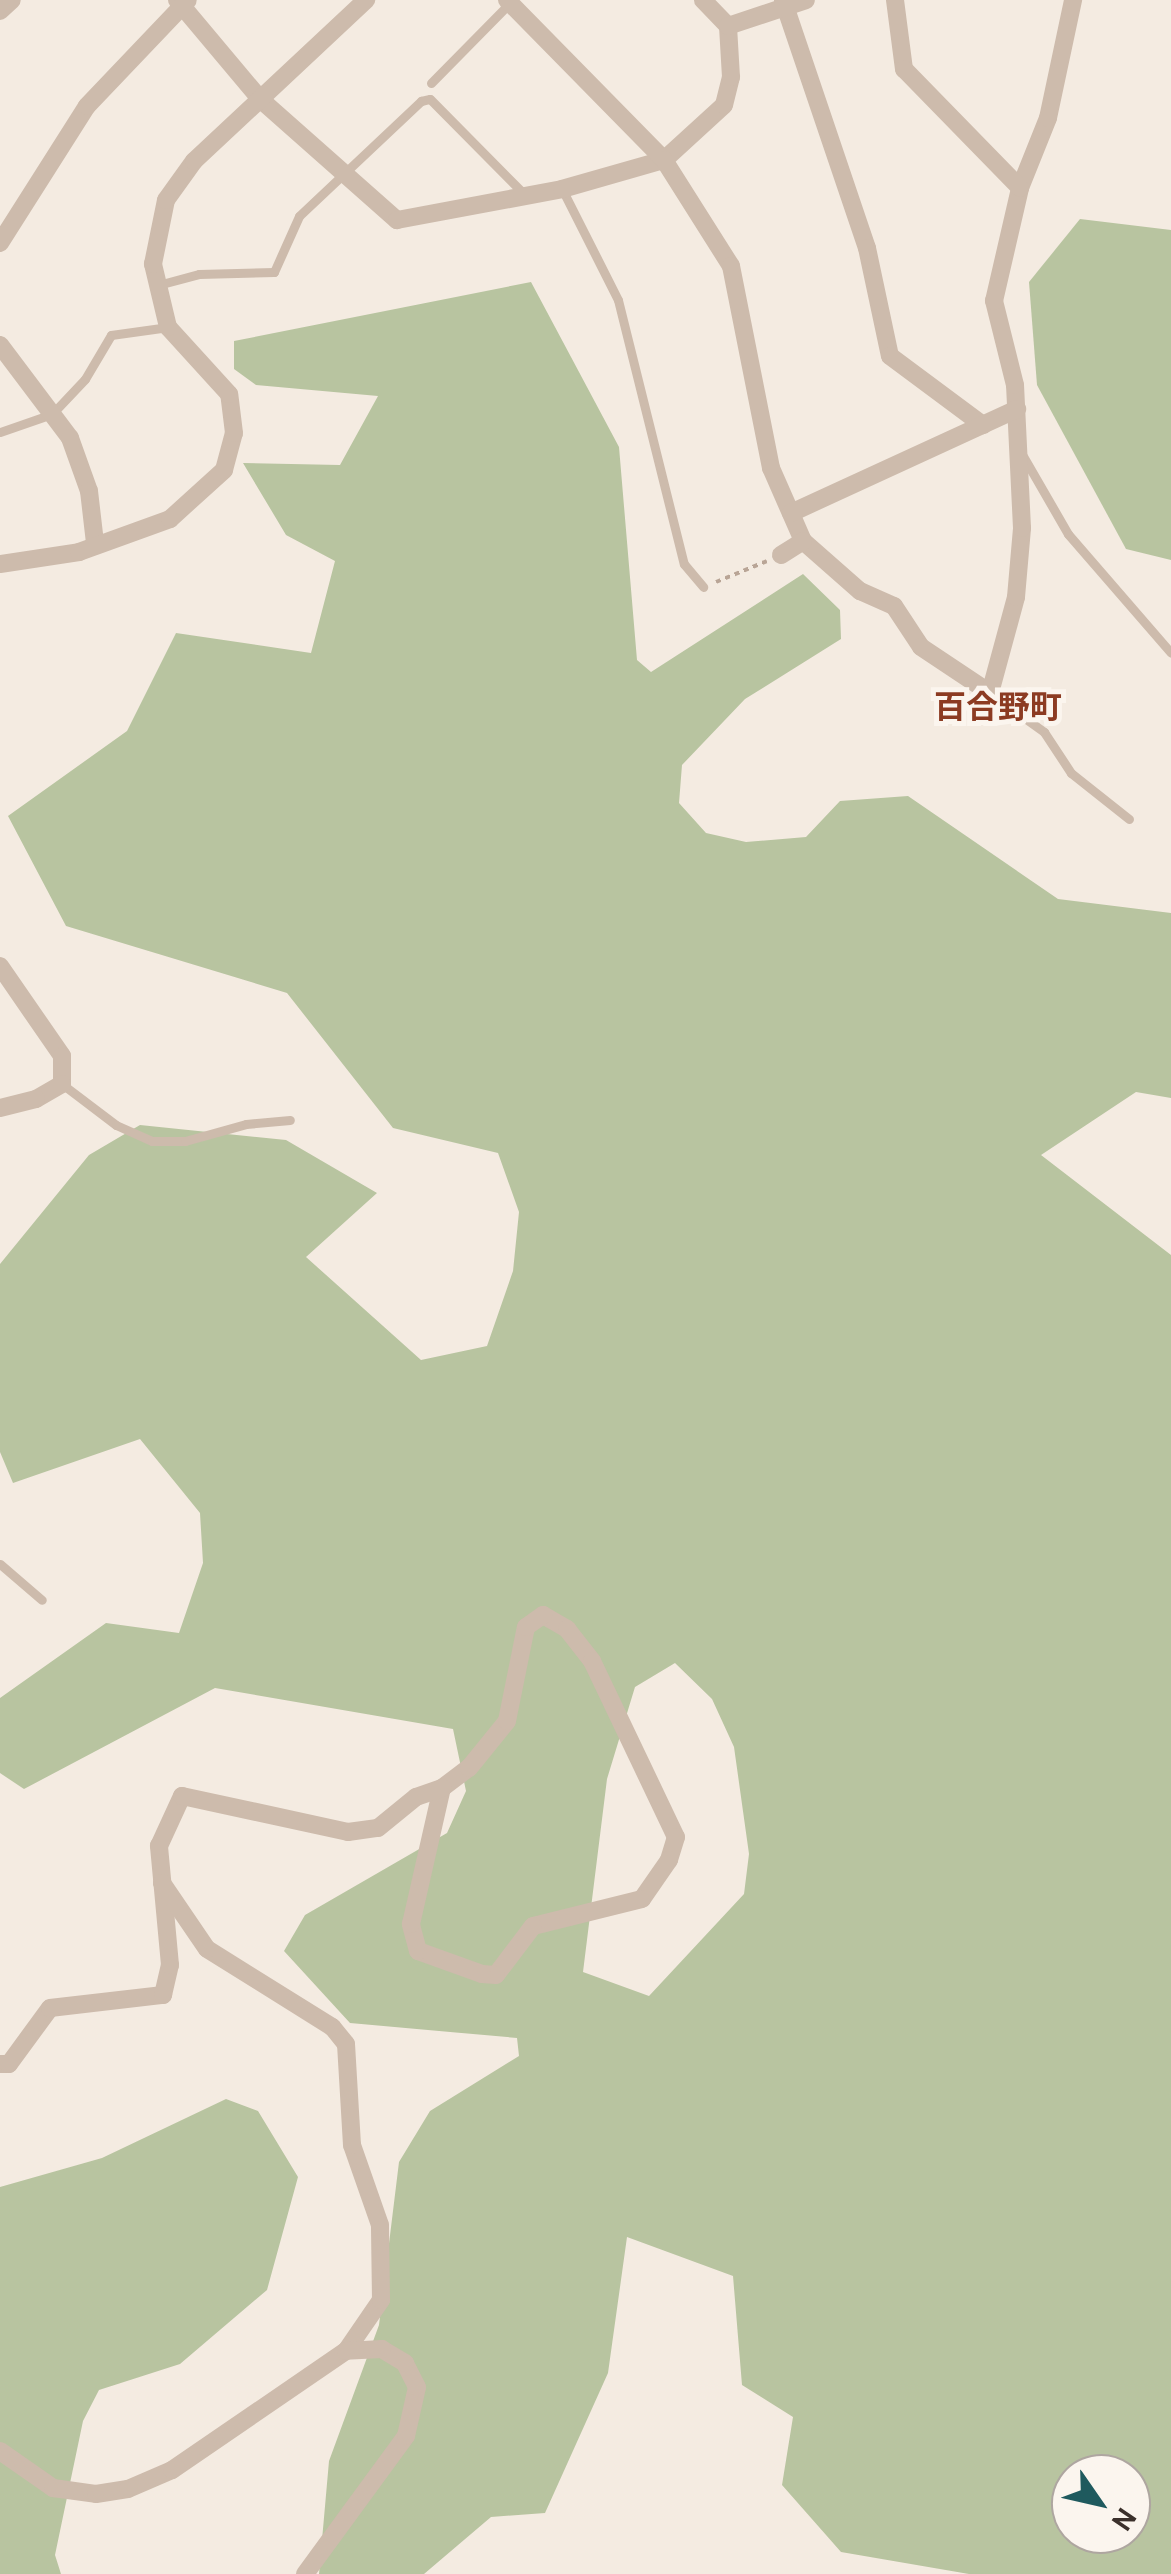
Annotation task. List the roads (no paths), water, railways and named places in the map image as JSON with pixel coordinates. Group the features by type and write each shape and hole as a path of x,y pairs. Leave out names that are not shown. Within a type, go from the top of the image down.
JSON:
{"street":[{"path":"0,11 12,0"},
{"path":"0,564 79,552 95,543 170,519 233,454 229,394 168,327 152,246 166,200 194,161 366,0"},
{"path":"0,243 87,106 182,2 260,99 340,174 397,220 562,188 664,160 724,105 732,78 728,26 704,0"},
{"path":"728,26 784,3 806,0"},
{"path":"895,0 904,69 1020,188"},
{"path":"509,1 664,160 731,266 772,468 803,541 860,591 894,606 921,647 990,692 1016,597 1021,452 994,301 1020,188 1048,118 1073,0"},
{"path":"784,3 867,248 890,356 983,425"},
{"path":"0,345 70,438 89,491 95,543"},
{"path":"791,513 1016,409"},
{"path":"780,555 803,541"},
{"path":"0,966 62,1056 62,1084 36,1099 0,1108"},
{"path":"0,2064 9,2064 50,2008 70,2001 147,2002 163,1995 170,1965 159,1846 182,1796 348,1832 378,1828 416,1797 442,1788 468,1768 507,1721 526,1627 543,1615 567,1629 592,1661 676,1837 669,1860 642,1899 533,1926 496,1975 482,1974 418,1950 411,1924 442,1788"},
{"path":"0,2451 53,2488 96,2494 128,2488 172,2470 346,2351 381,2300 380,2225 352,2145 346,2044 332,2026 207,1949 162,1883"},
{"path":"304,2574 406,2436 417,2387 405,2363 382,2349 346,2351"}],"lane":[{"path":"431,83 509,1"},
{"path":"158,285 198,274 274,272 299,216 340,174 430,100 526,196"},
{"path":"562,188 618,300 684,564 704,587"},
{"path":"0,432 52,414 85,380 111,336 168,327"},
{"path":"1021,452 1068,534 1171,653"},
{"path":"990,692 1044,732 1071,774 1129,819"},
{"path":"62,1084 116,1125 152,1140 184,1141 246,1124 290,1120"},
{"path":"0,1564 42,1600"}],"district":[{"name":"百合野町","path":"998,707"}]}
